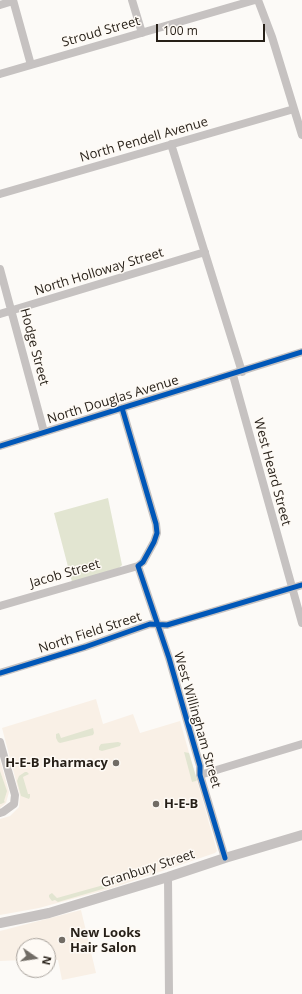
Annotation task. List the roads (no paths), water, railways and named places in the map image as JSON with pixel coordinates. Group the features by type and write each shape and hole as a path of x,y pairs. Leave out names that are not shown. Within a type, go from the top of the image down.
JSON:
{"street":[{"path":"0,5 13,0 31,65"},
{"path":"132,0 142,33"},
{"name":"Stroud Street","path":"0,74 255,0"},
{"path":"258,0 272,37 302,135"},
{"name":"North Pendell Avenue","path":"0,194 294,109"},
{"path":"171,144 242,372 302,352"},
{"name":"North Holloway Street","path":"0,314 205,252"},
{"name":"Hodge Street","path":"0,269 44,432"},
{"name":"North Douglas Avenue","path":"0,446 242,372"},
{"name":"West Heard Street","path":"233,374 302,623"},
{"path":"122,408 156,524 157,533 154,542 143,562 138,566"},
{"name":"Jacob Street","path":"0,606 138,566"},
{"name":"West Willingham Street","path":"138,566 169,658 200,766 200,775 225,858"},
{"name":"North Field Street","path":"0,673 85,647 150,624 167,625 302,585"},
{"path":"0,742 15,795 14,804 0,813"},
{"path":"200,775 302,744"},
{"name":"Granbury Street","path":"0,923 49,913 302,835"},
{"path":"168,877 169,994"}],"place":[{"name":"H-E-B Pharmacy","path":"116,763"},
{"name":"H-E-B","path":"156,804"},
{"name":"New Looks Hair Salon","path":"62,940"}]}
